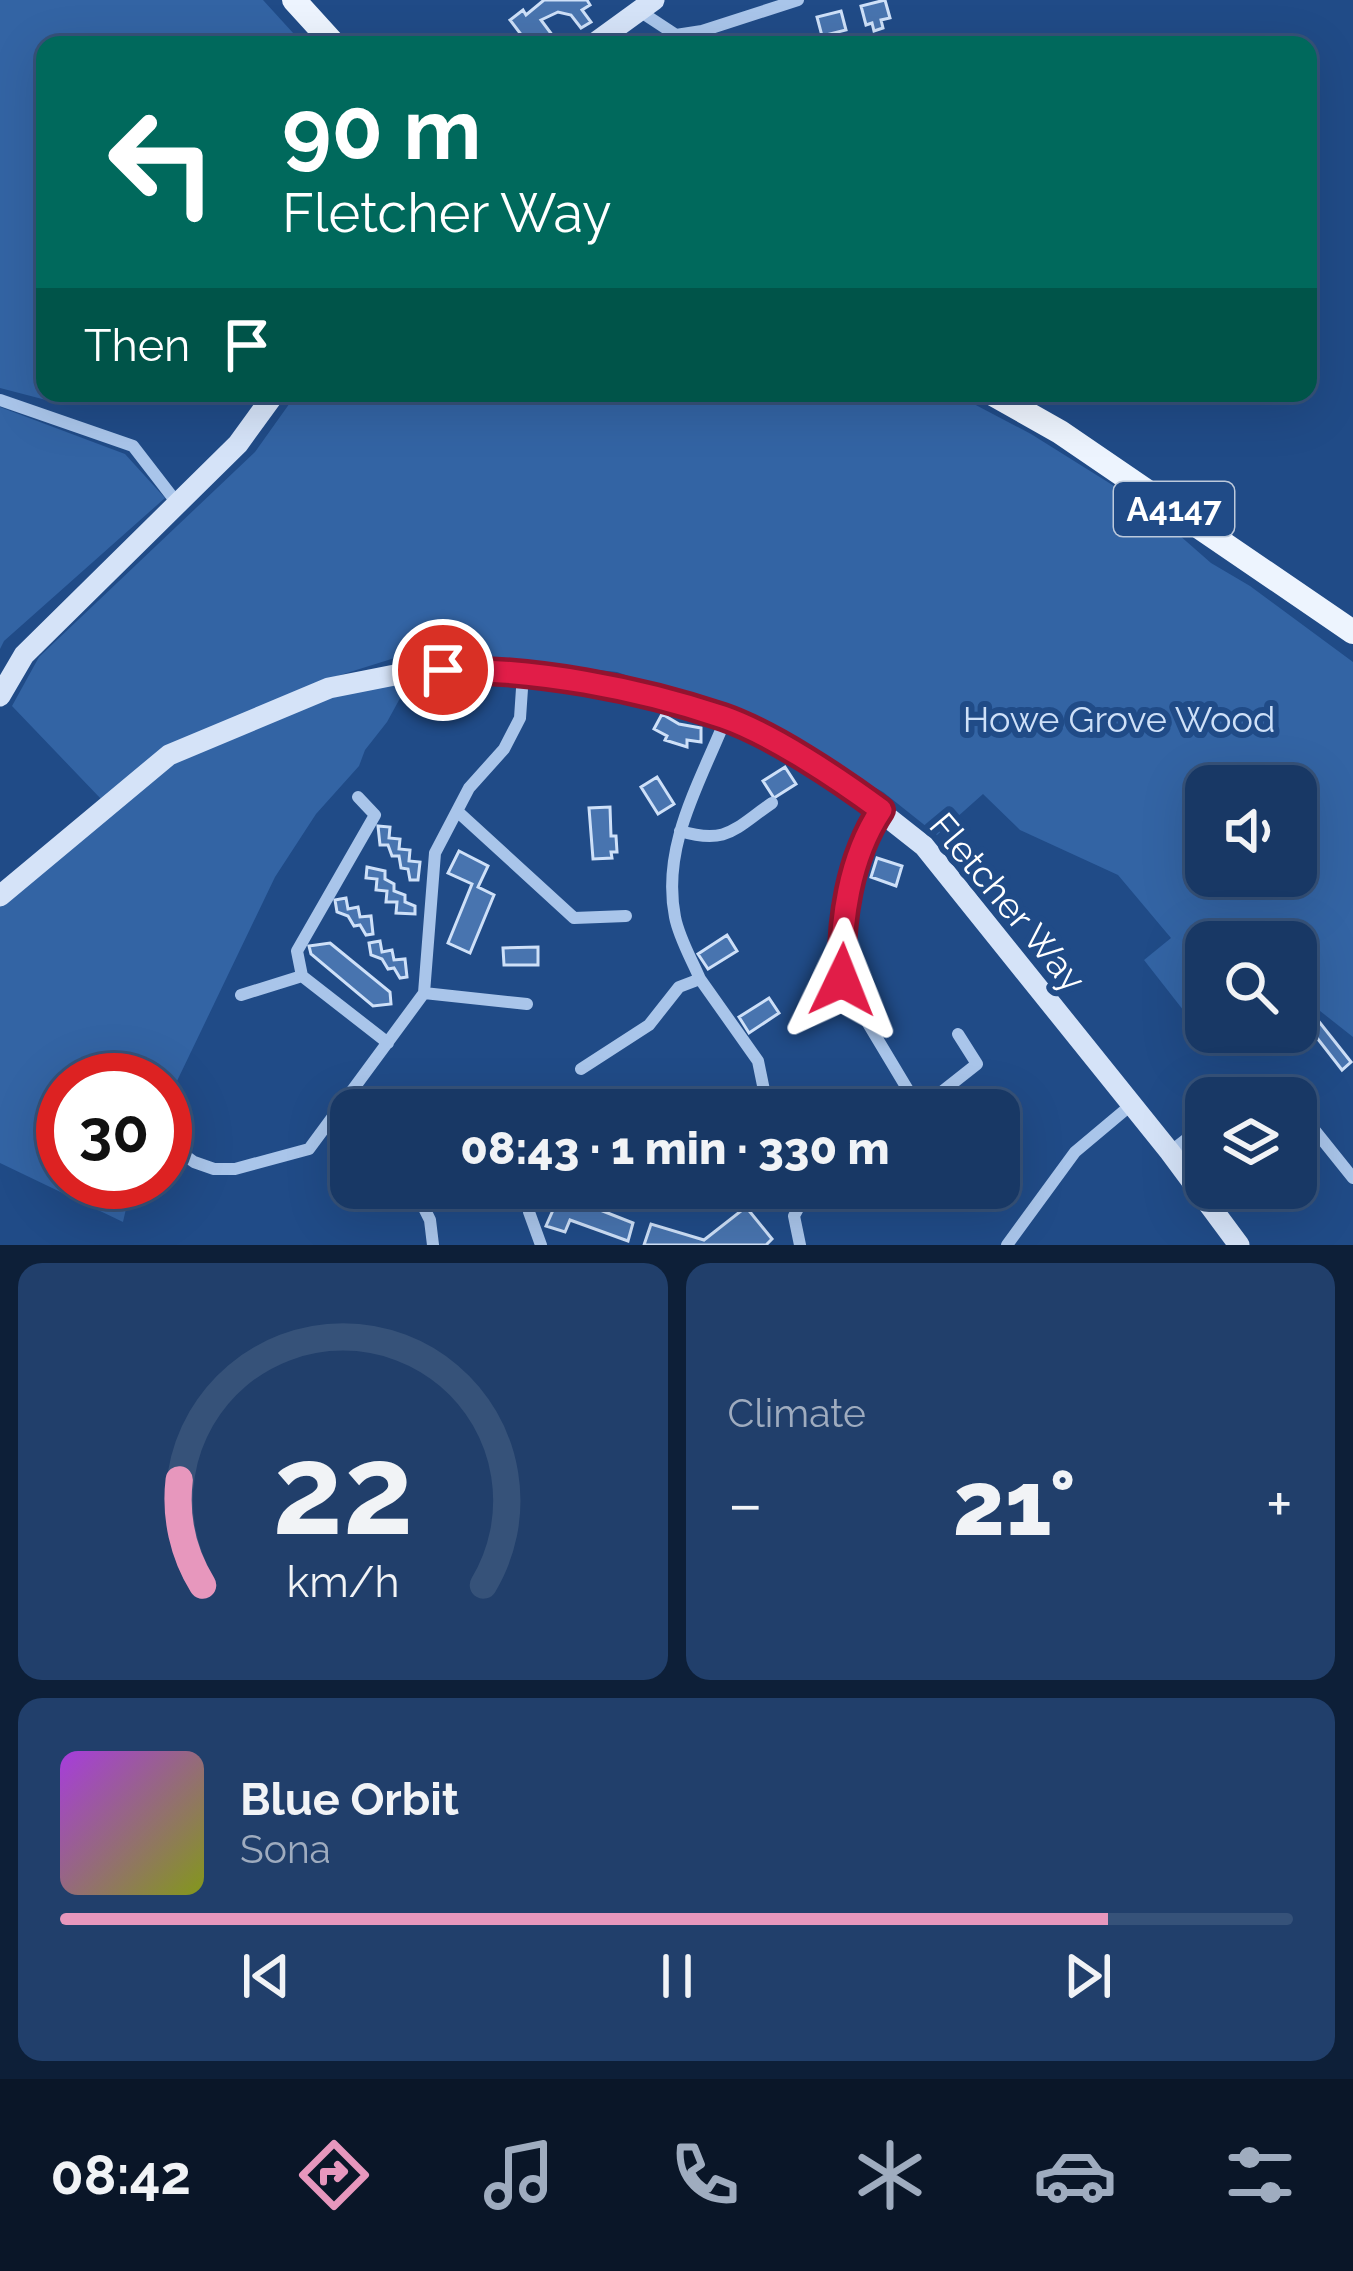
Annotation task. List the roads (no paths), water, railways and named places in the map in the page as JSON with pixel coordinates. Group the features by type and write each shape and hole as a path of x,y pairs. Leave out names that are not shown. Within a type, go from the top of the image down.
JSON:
{"main road":[{"path":"294,0 327,36"},
{"name":"A4147","path":"1007,402 1060,432 1353,632"}],"street":[{"path":"604,36 646,5 676,35 702,32 798,0"},
{"path":"0,400 133,446 177,502"},
{"path":"0,696 24,655 238,443 268,402"},
{"name":"Fletcher Way","path":"0,896 179,751 329,688 415,670 523,674 607,686 727,718 839,778 925,846 1239,1245"},
{"path":"353,1089 424,993 434,853 470,788 504,749 520,718 523,674"},
{"path":"727,718 680,831 670,869 676,922 700,979 758,1061 764,1089"},
{"path":"358,796 375,815 297,951 302,976 388,1043"},
{"path":"680,831 708,839 724,836 772,803"},
{"path":"881,810 861,840 844,923 842,980 906,1089"},
{"path":"457,811 574,918 626,916"},
{"path":"241,995 302,976"},
{"path":"581,1069 649,1025 679,987 700,979"},
{"path":"424,993 527,1004"},
{"path":"945,1089 977,1064 958,1034"},
{"path":"1007,1245 1075,1153 1131,1105"},
{"path":"192,1161 214,1169 236,1169 308,1149 330,1120"},
{"path":"1317,1133 1353,1178"},
{"path":"1170,1152 1185,1140"},
{"path":"424,1209 433,1245"},
{"path":"530,1209 541,1245"},
{"path":"798,1209 794,1216 800,1245"}],"park label":[{"name":"Howe Grove Wood","path":"1119,719"}]}
